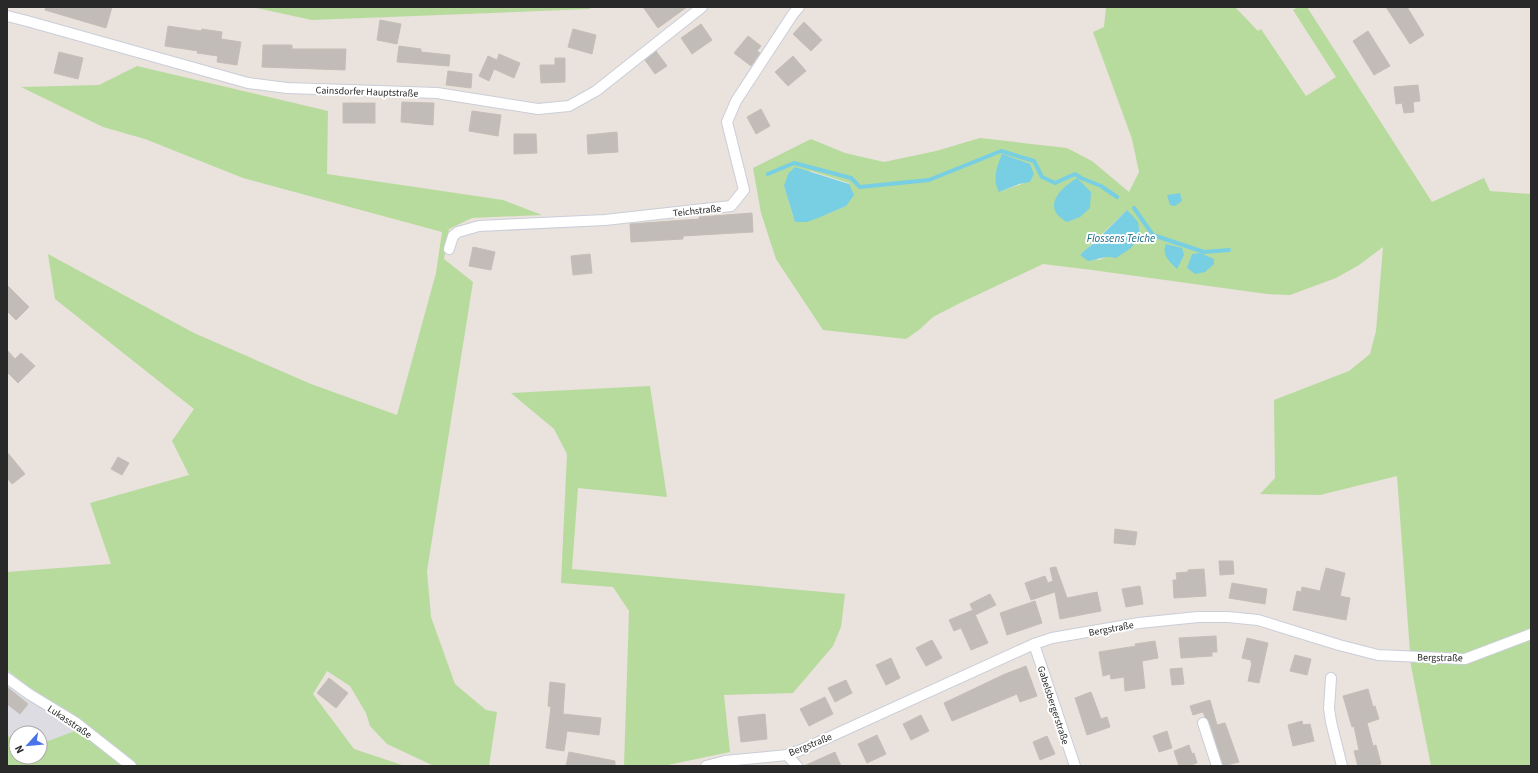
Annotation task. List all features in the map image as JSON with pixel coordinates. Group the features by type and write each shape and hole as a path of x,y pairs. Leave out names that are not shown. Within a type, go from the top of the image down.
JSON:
{"street":[{"name":"Cainsdorfer Hauptstraße","path":"7,16 248,83 287,88 438,93 538,109 569,106 596,91 702,7"},
{"name":"Teichstraße","path":"449,249 452,236 458,232 479,226 605,220 731,206 744,190 727,122 736,101 799,7"},
{"name":"Bergstraße","path":"706,766 725,761 788,755 1034,644 1052,638 1139,623 1198,617 1228,617 1258,620 1339,645 1378,655 1465,659 1531,634"},
{"name":"Gabelsbergerstraße","path":"1034,644 1075,766"},
{"name":"Lukasstraße","path":"7,678 29,694 75,722 132,766"},
{"path":"1331,678 1329,708 1342,766"},
{"path":"1203,723 1217,766"},
{"path":"788,755 797,766"}],"shaded area":[{"path":"7,670 75,722 89,726 48,741 48,725 8,725 8,735"}],"green space":[{"path":"252,7 593,7 589,9 312,20"},
{"path":"1106,7 1235,7 1258,31 1261,29 1306,96 1336,77 1293,10 1298,7 1307,7 1432,202 1484,178 1490,191 1531,194 1531,766 1431,766 1411,666 1397,476 1320,495 1260,494 1275,478 1274,400 1349,371 1370,354 1376,331 1383,247 1359,265 1336,278 1290,295 1267,294 1043,264 933,317 919,330 906,339 823,330 776,259 761,213 753,168 811,139 845,153 884,162 936,151 980,138 1067,148 1092,161 1129,192 1139,172 1132,139 1093,32 1104,27","holes":["811,171 849,183 846,206 815,218 795,222 784,186","1034,174 1030,181 999,192","1127,210 1108,256 1099,260 1080,255"]},
{"path":"137,66 328,111 327,174 503,200 542,215 472,218 449,229 444,259 473,282 427,571 431,617 455,684 486,710 497,712 489,766 434,766 387,744 370,726 366,713 350,686 327,671 313,694 354,749 405,766 7,766 7,734 8,765 48,765 48,741 88,726 75,722 7,670 7,572 111,564 90,503 189,475 172,441 194,409 55,299 48,254 194,333 311,384 397,415 436,273 442,232 243,178 145,139 103,127 21,87 99,85"},
{"path":"650,386 667,497 578,488 572,569 845,594 841,627 833,646 793,693 724,695 730,752 663,766 624,766 629,611 613,587 561,583 567,454 554,429 511,393"}],"water":[{"path":"1002,154 1030,164 1034,174 1030,182 1019,184 999,192 996,178 997,168"},
{"path":"795,167 849,184 854,195 846,206 807,222 795,222 784,186 788,174"},
{"path":"1077,178 1091,192 1090,208 1080,217 1067,222 1059,217 1055,211 1054,205 1059,193 1070,182"},
{"path":"1180,193 1182,201 1175,206 1170,205 1167,195"},
{"name":"Flossens Teiche","path":"1127,210 1138,222 1140,237 1131,248 1116,258 1106,257 1088,261 1080,255 1094,243"},
{"path":"1166,244 1182,248 1184,255 1177,269 1165,255"},
{"path":"1200,253 1214,259 1214,264 1205,272 1195,274 1187,268 1192,254"}],"building":[{"path":"46,7 112,7 106,28 45,10"},
{"path":"643,7 687,7 658,28"},
{"path":"1386,7 1407,7 1424,35 1410,44"},
{"path":"380,20 401,24 397,44 377,40"},
{"path":"804,22 822,40 811,51 793,34"},
{"path":"701,24 712,40 692,54 681,38"},
{"path":"168,26 201,31 202,29 222,32 221,39 241,42 237,65 217,62 218,56 197,53 198,51 165,46"},
{"path":"573,29 596,35 592,54 568,47"},
{"path":"1368,31 1390,66 1374,75 1353,41"},
{"path":"748,36 761,46 757,51 760,53 751,66 734,53"},
{"path":"263,45 292,45 292,49 346,49 345,70 262,67"},
{"path":"399,46 421,49 421,52 450,55 449,66 397,62"},
{"path":"656,51 667,66 655,74 645,60"},
{"path":"59,52 83,58 78,79 54,73"},
{"path":"499,54 520,63 514,78 494,69 489,81 479,76 488,56 497,60"},
{"path":"793,56 806,71 788,86 775,72"},
{"path":"555,58 565,58 565,82 541,83 540,65 555,65"},
{"path":"448,71 472,74 471,88 446,85"},
{"path":"1418,85 1420,101 1413,102 1414,112 1404,113 1402,103 1396,104 1394,87"},
{"path":"402,102 434,103 433,125 401,122"},
{"path":"343,103 375,103 375,123 343,123"},
{"path":"761,109 770,126 756,134 747,117"},
{"path":"472,111 501,115 498,136 469,131"},
{"path":"617,132 618,152 588,154 587,135"},
{"path":"514,134 536,134 537,153 514,154"},
{"path":"752,213 753,232 683,236 683,239 631,242 630,224 699,219 699,217"},
{"path":"473,247 495,252 491,270 469,266"},
{"path":"590,254 592,273 573,275 571,256"},
{"path":"7,285 29,307 16,320 7,311"},
{"path":"7,350 15,359 21,353 35,366 18,383 7,372"},
{"path":"7,452 25,474 12,484 7,478"},
{"path":"118,457 129,463 122,475 111,469"},
{"path":"1115,529 1137,532 1135,545 1114,543"},
{"path":"1219,561 1233,561 1234,574 1220,575"},
{"path":"1056,567 1067,598 1097,592 1101,611 1060,619 1055,592 1031,600 1025,583 1045,576 1048,583 1053,581 1050,568"},
{"path":"1326,568 1345,573 1340,596 1350,598 1346,620 1293,610 1297,591 1301,592 1302,587 1320,591"},
{"path":"1204,569 1206,596 1174,598 1173,580 1177,580 1176,573 1188,572 1188,570"},
{"path":"1232,583 1267,589 1265,604 1229,598"},
{"path":"1140,586 1143,604 1126,607 1122,589"},
{"path":"990,594 996,605 975,615 970,604"},
{"path":"1035,601 1042,623 1007,635 1000,613"},
{"path":"973,610 988,643 971,650 961,628 954,631 949,620"},
{"path":"1216,636 1217,652 1212,652 1212,656 1181,658 1179,638"},
{"path":"1247,638 1268,643 1259,683 1248,681 1252,663 1251,660 1242,658"},
{"path":"932,640 942,658 926,666 916,648"},
{"path":"1155,641 1158,658 1142,661 1145,688 1125,691 1124,677 1111,679 1110,674 1103,676 1099,652 1136,646 1135,644"},
{"path":"1295,655 1311,659 1307,675 1290,671"},
{"path":"891,658 900,678 886,685 876,665"},
{"path":"1026,666 1037,696 1020,702 1017,694 952,721 944,703 1005,674"},
{"path":"1182,668 1184,684 1172,685 1170,669"},
{"path":"329,678 348,693 336,708 317,693"},
{"path":"846,680 852,693 835,702 828,688"},
{"path":"550,682 565,684 563,714 601,718 599,735 567,731 564,751 546,748 551,707 548,706"},
{"path":"7,687 28,704 20,714 7,704"},
{"path":"1368,689 1373,707 1375,706 1379,719 1367,723 1373,746 1376,745 1381,764 1373,766 1358,766 1354,751 1359,750 1354,726 1352,727 1343,696"},
{"path":"1091,692 1101,719 1107,717 1110,727 1087,735 1075,698"},
{"path":"825,697 833,714 809,726 800,709"},
{"path":"1210,700 1217,725 1225,723 1239,762 1223,766 1209,721 1203,712 1193,715 1190,706"},
{"path":"765,714 767,739 741,742 738,717"},
{"path":"921,715 929,731 911,740 903,724"},
{"path":"1302,721 1303,725 1310,724 1314,741 1293,746 1288,725"},
{"path":"1167,731 1172,748 1159,752 1153,736"},
{"path":"877,735 886,754 867,763 858,744"},
{"path":"1047,736 1055,754 1040,760 1033,742"},
{"path":"1189,745 1192,754 1194,753 1197,763 1188,766 1179,766 1174,751"},
{"path":"569,752 615,761 615,766 566,766"},
{"path":"835,752 841,766 804,766"}],"waterway":[{"path":"768,174 794,163 851,178 860,187 929,180 1001,151 1034,161 1042,177 1055,183 1075,174 1101,186 1117,197"},
{"path":"1134,208 1153,235 1204,252 1229,250"}]}
